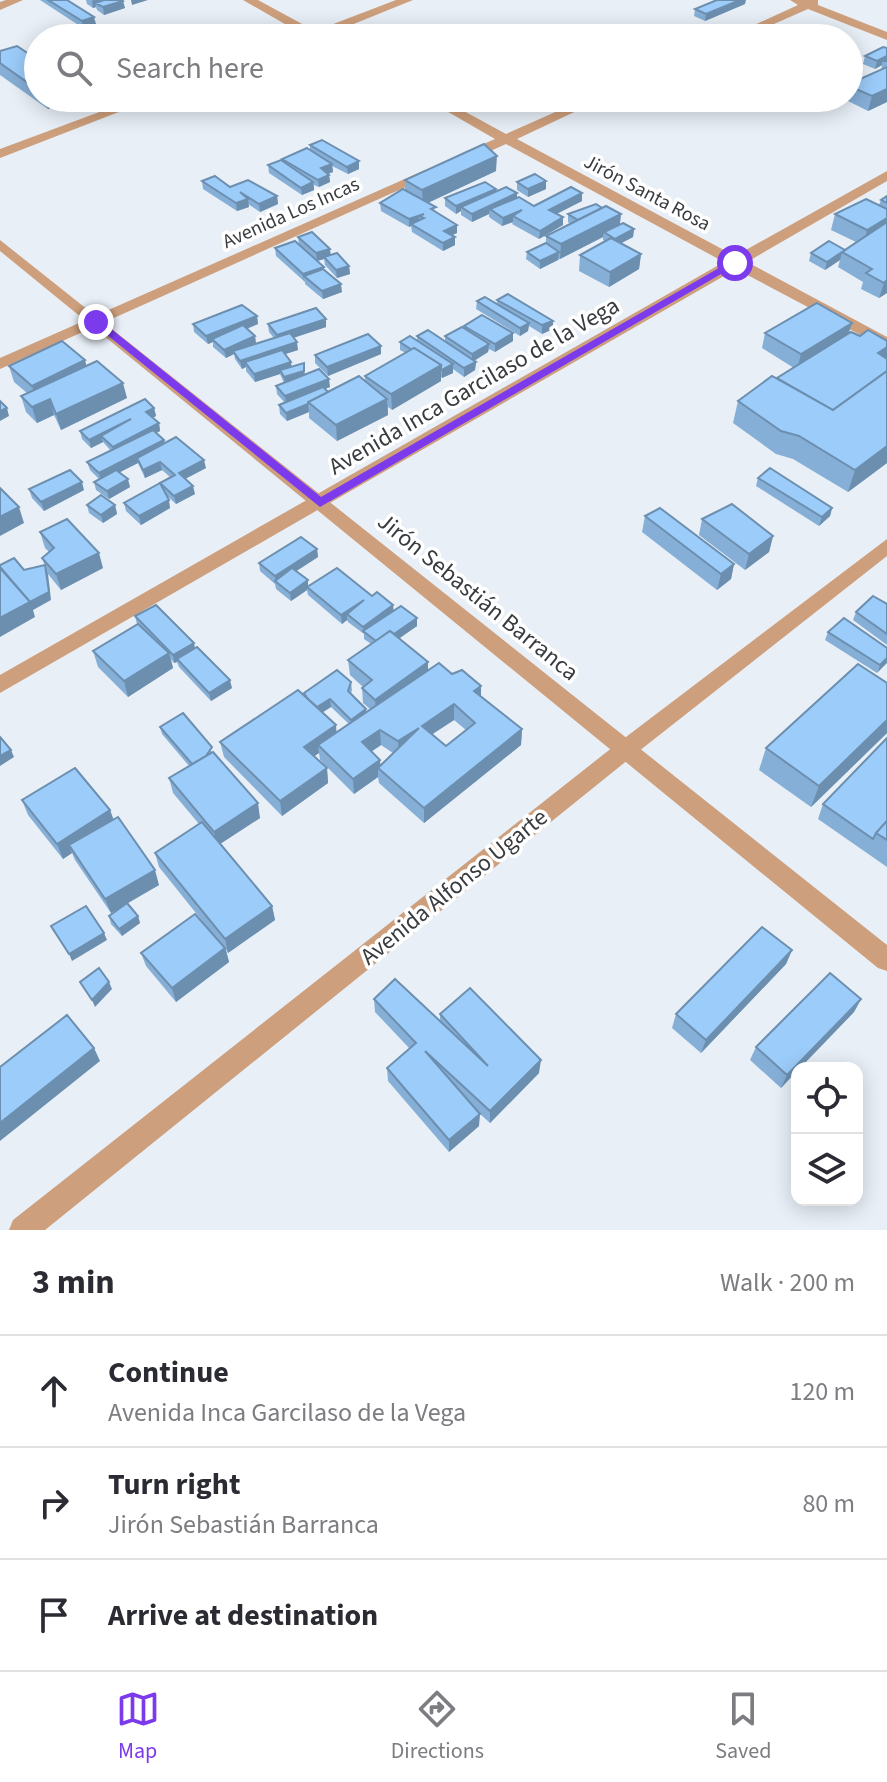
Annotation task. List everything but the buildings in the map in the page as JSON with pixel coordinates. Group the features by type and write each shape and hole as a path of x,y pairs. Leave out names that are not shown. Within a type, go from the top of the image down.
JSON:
{"street":[{"path":"0,6 17,0"},
{"path":"249,0 291,24"},
{"path":"346,24 407,0"},
{"path":"761,24 807,2 859,24"},
{"path":"863,26 887,36"},
{"path":"0,154 112,112"},
{"name":"Jirón Santa Rosa","path":"456,112 887,344"},
{"name":"Avenida Los Incas","path":"0,364 567,112"},
{"name":"Avenida Inca Garcilaso de la Vega","path":"0,685 887,175"},
{"name":"Jirón Sebastián Barranca","path":"0,244 887,960"},
{"name":"Avenida Alfonso Ugarte","path":"23,1230 626,749 887,546"}],"route":[{"path":"96,322 320,503 735,263"}]}
